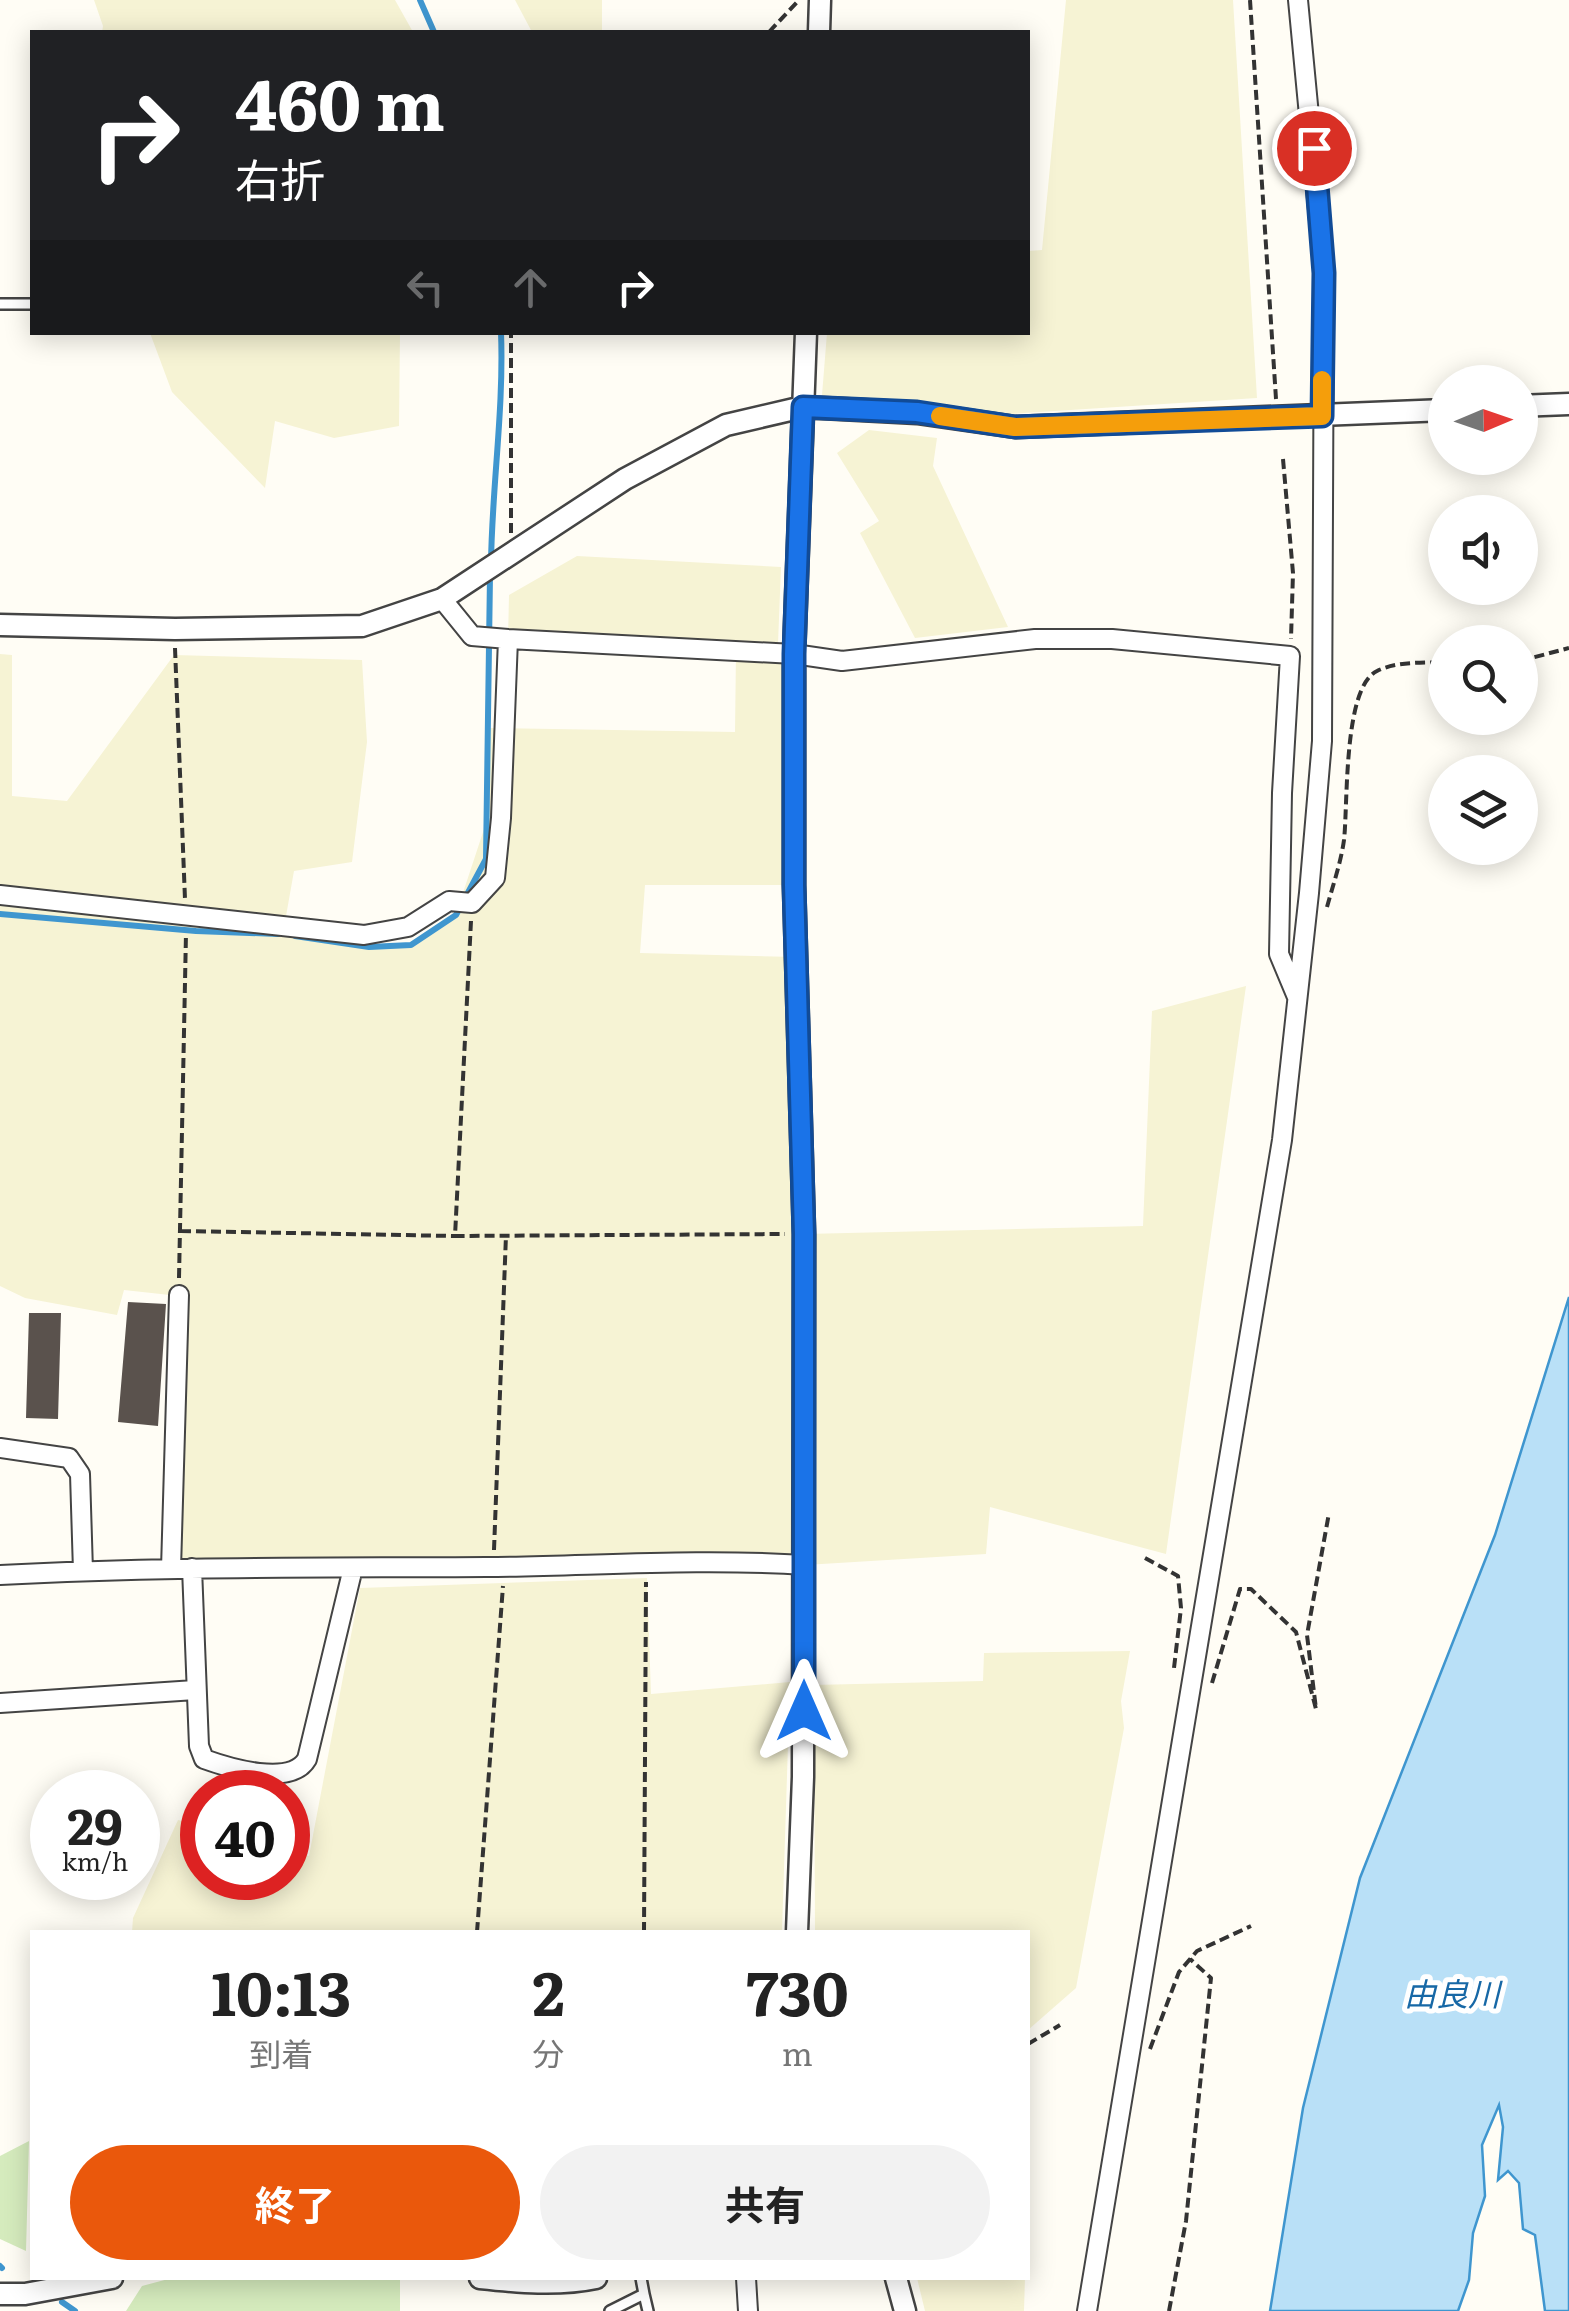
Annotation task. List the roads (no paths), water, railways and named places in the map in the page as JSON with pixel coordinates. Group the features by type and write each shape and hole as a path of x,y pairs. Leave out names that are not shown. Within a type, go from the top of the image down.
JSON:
{"street":[{"path":"819,30 820,0"},
{"path":"1088,2311 1282,1140 1322,741 1324,273 1298,0"},
{"path":"797,1930 805,1565 794,654 806,335"},
{"path":"1538,405 1569,404"},
{"path":"0,625 362,626 442,599 625,479 726,425 803,407 917,412 1015,427 1428,411"},
{"path":"442,599 472,636 508,639 794,654 842,661 1035,638 1112,639 1290,656 1279,954 1298,997"},
{"path":"0,895 364,934 408,926 449,901 472,903 494,878 501,818 508,639"},
{"path":"171,1569 179,1295"},
{"path":"0,1448 69,1458 80,1474 83,1570"},
{"path":"0,1576 192,1568 499,1567 646,1562 805,1565"},
{"path":"192,1568 199,1746 204,1759 258,1774 292,1772 303,1767 307,1759 353,1568"},
{"path":"0,1703 195,1690"},
{"path":"0,2294 25,2294 101,2280"},
{"path":"502,2280 586,2280"},
{"path":"746,2280 748,2311"},
{"path":"897,2280 905,2311"}],"lane":[{"path":"0,304 30,304"},
{"path":"641,2280 648,2311"},
{"path":"610,2311 644,2294"}],"water":[{"name":"由良川","path":"1569,1297 1569,2311 1545,2311 1535,2235 1523,2229 1519,2183 1508,2171 1498,2180 1503,2127 1499,2105 1482,2145 1485,2196 1473,2233 1469,2280 1458,2311 1270,2311 1303,2108 1360,1878 1495,1535"}],"waterway":[{"path":"420,0 433,30"},
{"path":"491,563 501,335"},
{"path":"295,936 369,947 411,945 456,915 486,859 490,575"},
{"path":"0,914 278,934"},
{"path":"62,2302 75,2311"}]}
